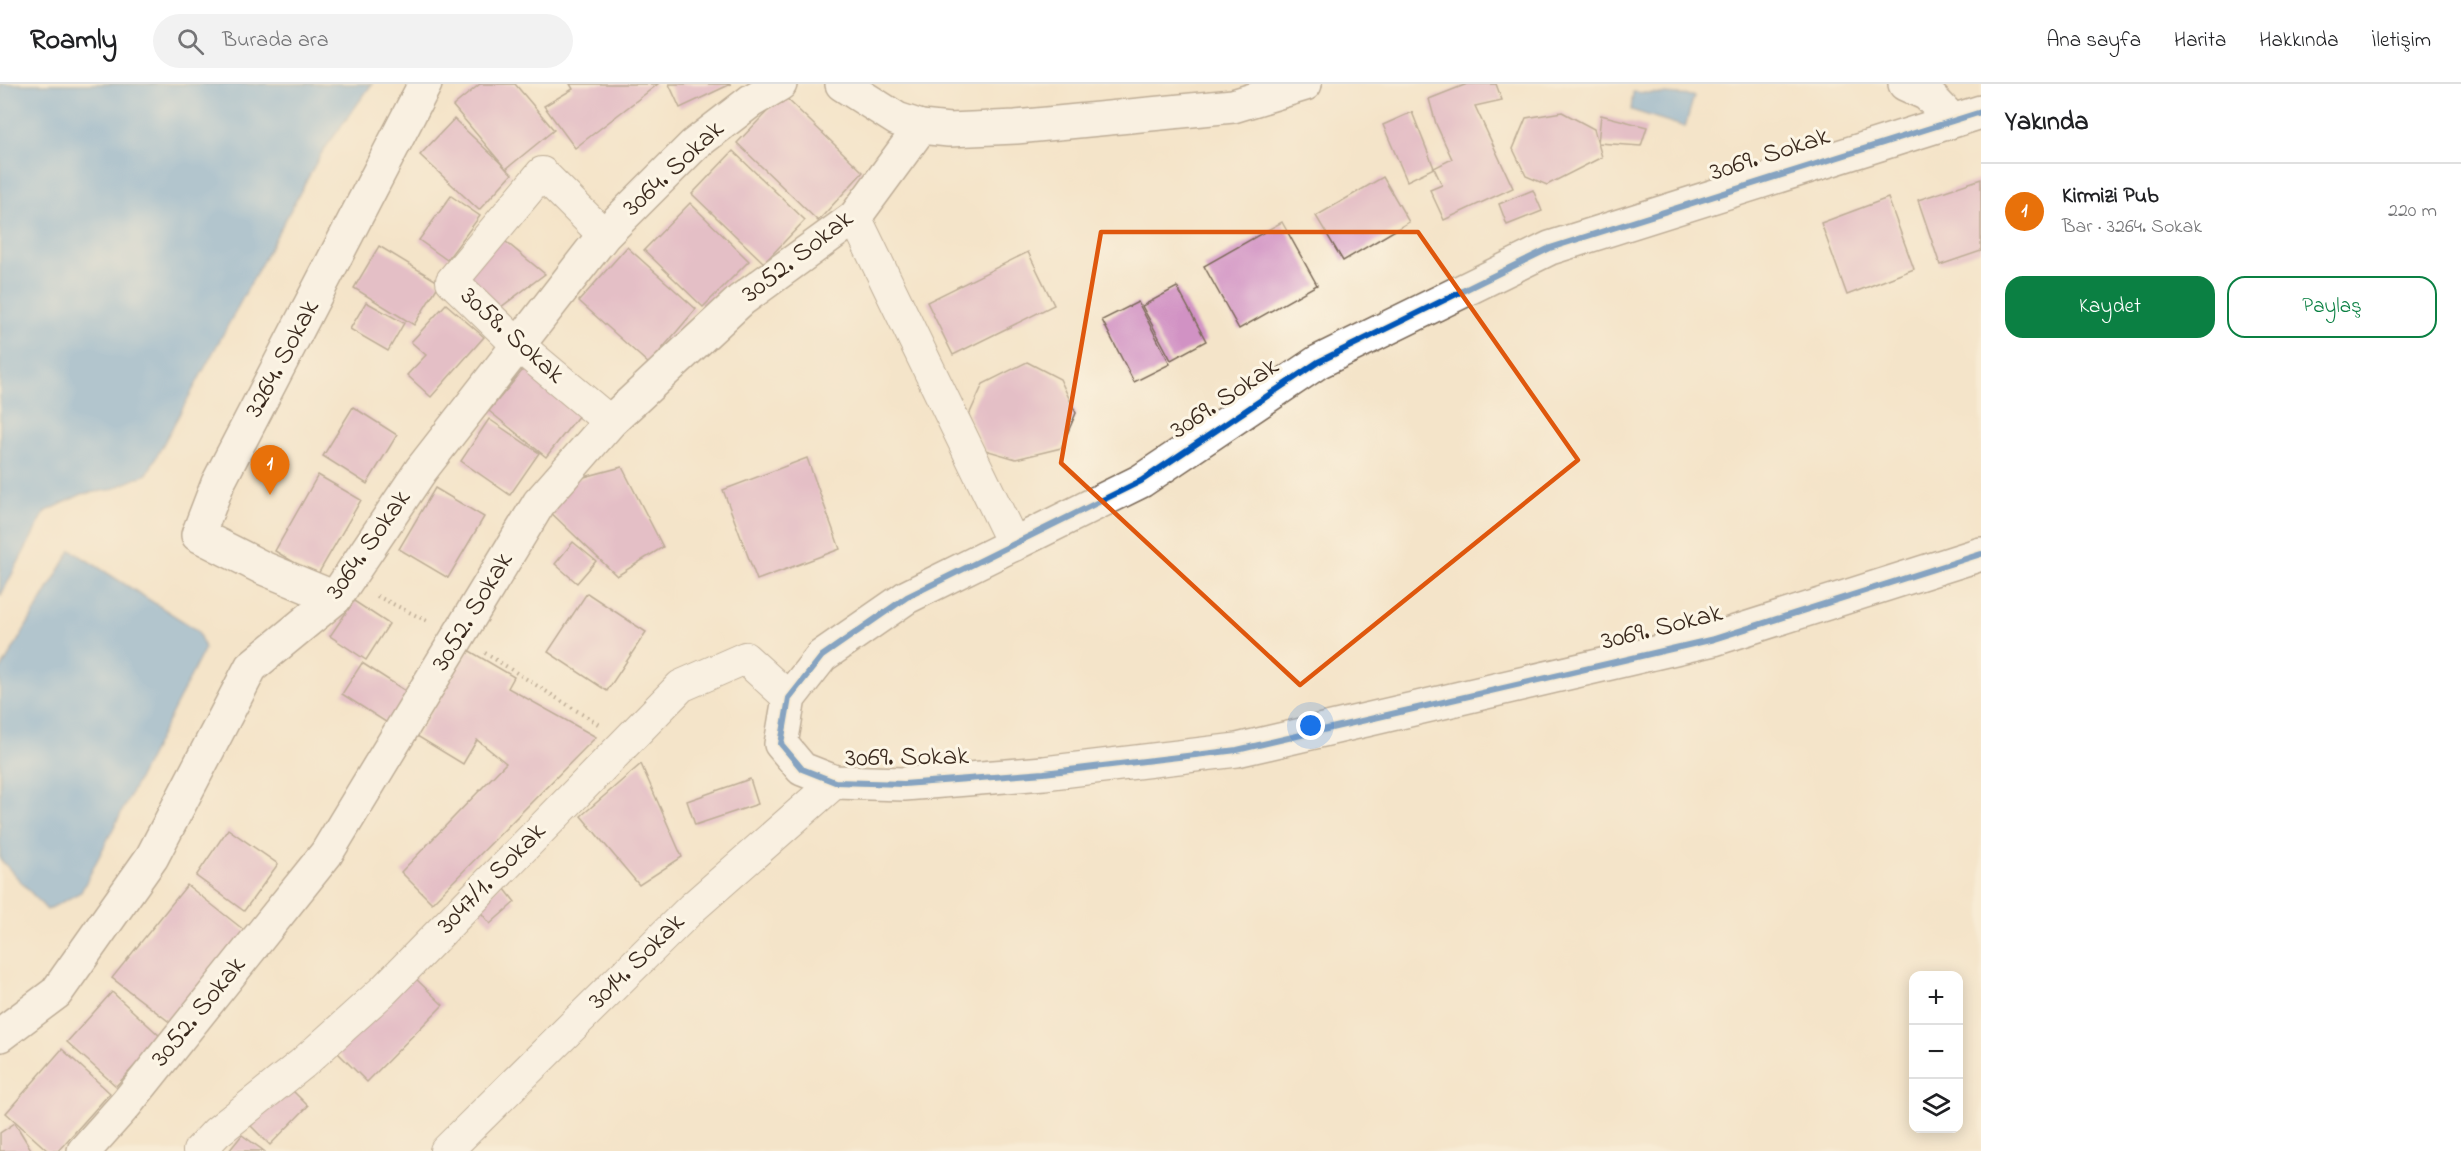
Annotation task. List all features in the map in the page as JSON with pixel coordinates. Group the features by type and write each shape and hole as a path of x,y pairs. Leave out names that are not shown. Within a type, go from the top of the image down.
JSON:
{"street":[{"name":"3264. Sokak","path":"341,590 263,568 198,535 218,483 425,84"},
{"name":"3064. Sokak","path":"0,1035 56,993 152,857 251,667 341,590 421,470 604,235 694,145 751,101 780,84"},
{"path":"843,84 897,119 921,127 949,130 1016,127 1233,106 1305,84"},
{"path":"1905,84 1928,94 1966,116"},
{"name":"3069. Sokak","path":"1966,116 1550,248 1318,362 1141,481 907,597 822,656 789,698 781,744 802,769 835,782 904,784 1044,773 1237,750 1714,639 1981,554"},
{"name":"3052. Sokak","path":"84,1151 126,1104 326,854 371,776 459,636 539,502 609,422 741,300 855,217 921,127"},
{"name":"3058. Sokak","path":"604,235 542,173 452,281 518,345 609,422"},
{"path":"855,217 1014,545"},
{"name":"3047/1. Sokak","path":"199,1151 217,1132 302,1064 384,990 681,686 745,658 789,698"},
{"name":"3014. Sokak","path":"446,1151 692,908 835,782"}],"path":[{"path":"341,590 459,636 627,742"}],"highlighted area":[{"path":"1101,232 1418,232 1578,460 1300,685 1061,463"}],"water":[{"path":"0,84 372,84 321,154 147,474 110,490 82,494 45,512 0,597"},
{"path":"1633,92 1694,96 1685,127 1631,110"},
{"path":"71,550 197,630 205,648 81,892 47,910 0,859 0,671"}],"building":[{"path":"480,84 515,84 554,130 506,169 453,106"},
{"path":"570,84 658,84 575,148 544,106 573,89"},
{"path":"669,84 731,84 680,108"},
{"path":"1467,84 1496,84 1502,100 1475,106 1513,188 1444,220 1430,190 1442,185 1434,168 1452,159 1436,124 1429,99"},
{"path":"783,95 863,172 818,221 737,143"},
{"path":"1412,112 1434,168 1407,181 1383,125"},
{"path":"1562,112 1594,129 1602,157 1547,185 1526,176 1513,149 1526,118"},
{"path":"1601,115 1647,127 1641,146 1598,143"},
{"path":"454,119 512,174 479,210 420,155"},
{"path":"733,151 805,220 764,263 692,194"},
{"path":"1383,177 1409,222 1343,261 1316,216"},
{"path":"1981,179 1981,251 1940,265 1918,200"},
{"path":"1533,190 1542,211 1507,225 1499,204"},
{"path":"451,196 480,216 447,260 419,240"},
{"path":"1888,198 1914,269 1847,295 1821,223"},
{"path":"690,203 749,261 703,307 644,250"},
{"path":"1282,222 1317,285 1239,329 1204,266"},
{"path":"500,237 545,274 497,310 463,278"},
{"path":"379,246 440,283 414,325 354,288"},
{"path":"627,247 696,309 649,364 579,301"},
{"path":"1028,252 1054,305 953,355 927,302"},
{"path":"1177,287 1206,341 1171,360 1142,306"},
{"path":"366,302 404,323 388,351 350,329"},
{"path":"1138,302 1170,364 1134,382 1102,320"},
{"path":"446,304 484,337 431,397 407,375 426,355 411,342"},
{"path":"1027,362 1060,379 1076,413 1061,448 1016,459 985,450 969,415 983,384"},
{"path":"527,365 583,410 546,457 489,411"},
{"path":"353,407 397,435 367,484 323,456"},
{"path":"489,419 539,453 510,495 461,461"},
{"path":"807,458 840,549 757,580 723,490"},
{"path":"622,467 663,547 617,576 546,508 573,480"},
{"path":"318,475 361,500 317,576 275,551"},
{"path":"435,488 484,517 448,578 399,549"},
{"path":"573,542 596,561 577,583 555,564"},
{"path":"587,593 646,632 607,691 548,652"},
{"path":"354,601 389,624 366,660 330,636"},
{"path":"468,650 514,677 508,688 596,737 432,903 401,872 506,763 477,740 463,764 417,736"},
{"path":"362,663 412,695 392,726 342,694"},
{"path":"641,764 682,857 639,885 581,816"},
{"path":"750,779 758,804 695,825 687,801"},
{"path":"228,829 278,864 244,911 196,876"},
{"path":"501,884 515,902 490,924 476,906"},
{"path":"187,885 249,934 176,1027 112,978"},
{"path":"412,975 443,1005 367,1082 336,1051"},
{"path":"112,992 161,1037 116,1086 67,1042"},
{"path":"62,1049 110,1093 58,1151 48,1151 6,1113"},
{"path":"289,1087 308,1106 270,1145 251,1126"},
{"path":"15,1123 32,1151 0,1151 0,1133"},
{"path":"242,1135 264,1151 229,1151"}],"cycle path":[{"path":"1981,112 1550,248 1318,362 1141,481 907,597 822,656 789,698 781,744 802,769 835,782 904,784 1044,773 1237,750 1714,639 1981,554"}],"place":[{"name":"Kirmizi Pub","path":"270,495"}]}
